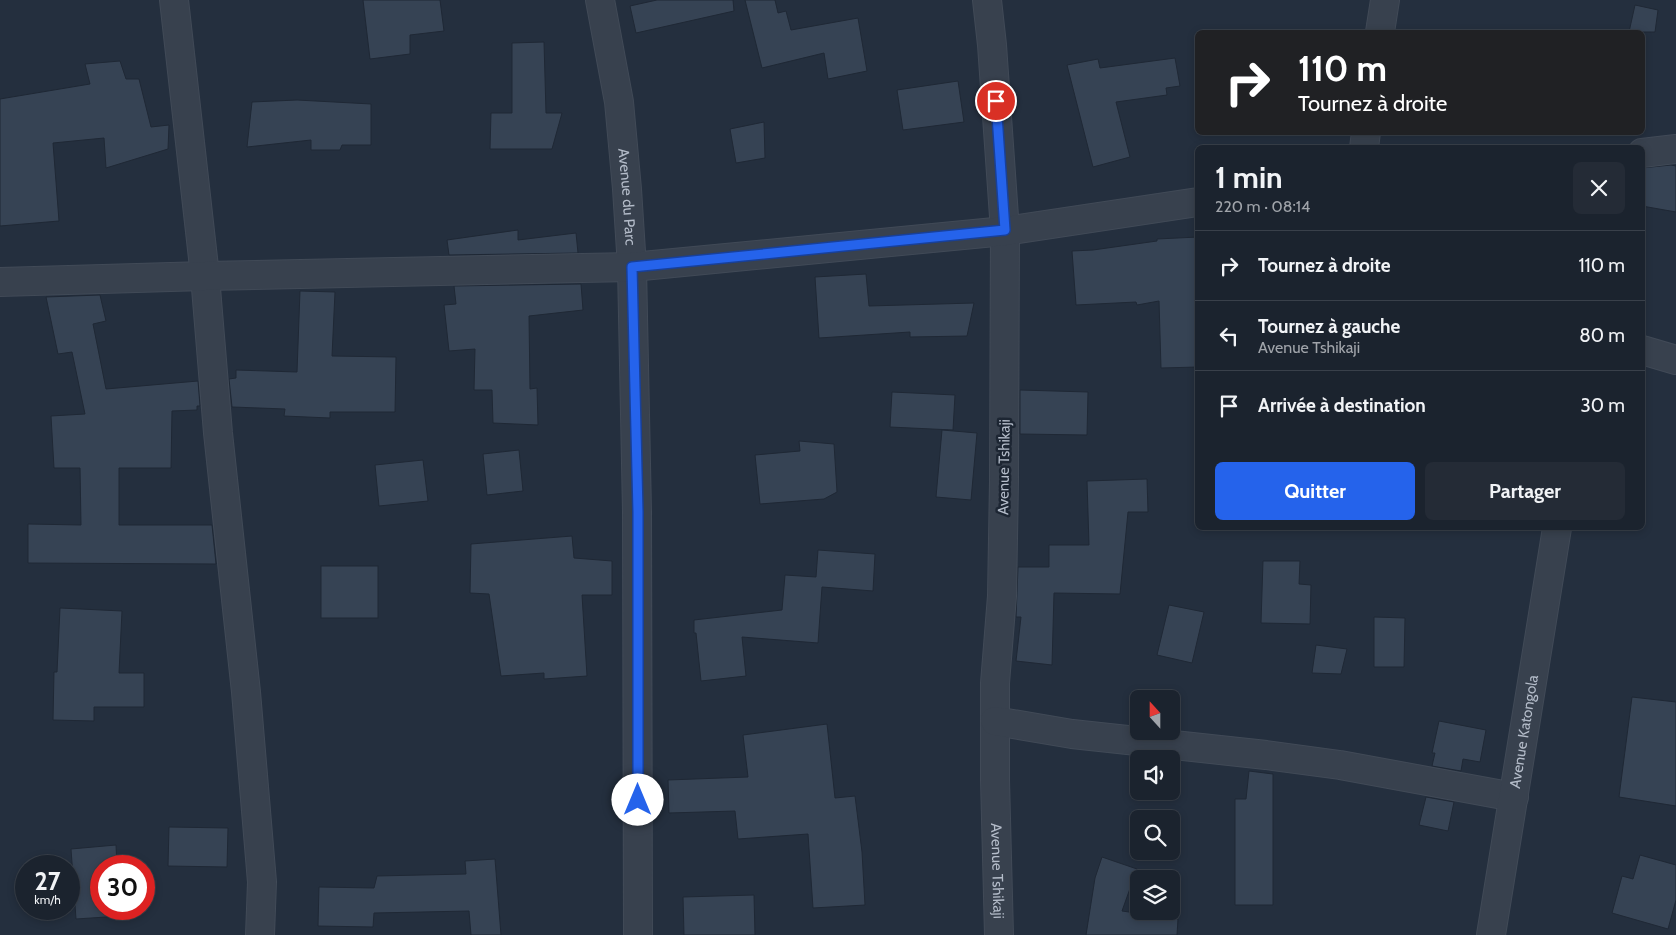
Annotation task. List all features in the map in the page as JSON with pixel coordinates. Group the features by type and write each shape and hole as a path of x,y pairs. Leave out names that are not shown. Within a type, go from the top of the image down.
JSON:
{"street":[{"path":"174,0 205,276 218,433 247,711 262,882 260,935"},
{"name":"Avenue du Parc","path":"600,0 618,102 627,189 632,267 638,512 638,935"},
{"name":"Avenue Tshikaji","path":"987,0 1005,230 1002,596 995,720 999,935"},
{"path":"1380,30 1384,0"},
{"path":"1645,153 1676,149"},
{"path":"0,282 632,267 1005,230 1195,202"},
{"path":"1645,351 1676,360"},
{"name":"Avenue Katongola","path":"1491,935 1557,530"},
{"path":"995,720 1072,734 1266,754 1514,797"}],"building":[{"path":"363,0 440,0 444,31 410,35 410,54 370,59"},
{"path":"657,0 733,0 734,11 636,33 630,6"},
{"path":"745,0 775,0 778,13 786,11 791,30 858,18 867,71 828,79 824,53 762,68"},
{"path":"1635,5 1658,10 1655,32 1629,30"},
{"path":"544,42 546,113 562,113 552,149 490,149 491,113 512,113 512,43"},
{"path":"1175,58 1180,86 1166,88 1167,95 1116,102 1130,157 1093,167 1067,65 1098,59 1100,68"},
{"path":"120,61 126,79 139,79 151,127 169,125 168,149 106,168 104,138 53,143 59,221 0,226 0,99 90,84 85,64"},
{"path":"958,81 964,122 903,130 897,90"},
{"path":"297,100 371,104 371,145 342,145 340,150 311,150 311,140 247,147 252,102"},
{"path":"764,122 765,158 736,163 730,129"},
{"path":"1676,166 1676,212 1645,207 1645,168"},
{"path":"518,230 518,240 576,233 578,253 449,255 447,240"},
{"path":"1195,237 1195,367 1161,368 1159,301 1137,305 1136,302 1076,305 1072,251 1157,241 1157,239"},
{"path":"866,274 869,306 974,303 967,336 910,337 910,332 819,338 815,277"},
{"path":"581,284 583,310 529,316 530,389 537,388 538,425 493,423 492,390 474,390 475,349 449,351 444,305 456,304 454,286"},
{"path":"300,291 335,292 332,356 396,357 395,412 330,412 330,418 284,416 285,409 232,407 229,379 236,378 236,370 297,372"},
{"path":"100,295 106,321 93,324 106,389 198,381 200,406 197,406 197,410 172,411 171,468 119,468 119,525 212,525 216,564 28,563 28,524 81,525 80,468 54,468 51,416 85,414 72,352 58,354 46,297"},
{"path":"1020,390 1088,392 1087,435 1020,434"},
{"path":"892,392 955,395 953,430 890,427"},
{"path":"942,430 977,433 971,500 936,497"},
{"path":"799,441 834,444 837,492 824,499 760,504 755,455 800,451"},
{"path":"519,450 523,491 487,495 483,454"},
{"path":"423,460 428,501 379,506 375,465"},
{"path":"1147,479 1148,512 1128,512 1120,594 1054,593 1052,665 1016,661 1021,617 1016,617 1018,567 1049,567 1049,545 1089,545 1087,481"},
{"path":"572,536 574,558 612,561 612,595 582,595 587,676 544,679 544,673 501,676 489,594 470,593 471,544"},
{"path":"818,550 875,554 873,591 822,587 818,643 742,637 746,676 701,681 694,620 782,610 785,575 816,577"},
{"path":"1263,561 1300,561 1299,584 1311,585 1310,624 1261,623"},
{"path":"321,566 378,566 378,618 321,618"},
{"path":"1169,605 1204,612 1192,663 1157,655"},
{"path":"60,608 122,611 119,673 144,673 144,707 94,707 94,721 53,720 54,672 57,672"},
{"path":"1374,617 1405,618 1404,667 1374,667"},
{"path":"1316,645 1347,649 1341,674 1312,673"},
{"path":"1632,697 1676,702 1676,806 1619,797"},
{"path":"1439,721 1486,730 1480,762 1463,759 1461,771 1432,766 1435,753 1432,753"},
{"path":"827,724 835,798 855,796 862,852 865,905 813,908 808,834 738,839 735,811 669,813 668,780 748,777 743,735"},
{"path":"1249,771 1273,774 1273,905 1235,905 1235,799 1246,799"},
{"path":"1426,797 1454,802 1448,831 1419,825"},
{"path":"169,827 228,828 227,867 168,866"},
{"path":"116,845 116,855 90,855 90,918 80,919 80,855 71,855 71,849"},
{"path":"1640,855 1676,865 1676,900 1668,929 1612,913 1622,876 1633,879"},
{"path":"1102,857 1137,869 1130,870 1130,889 1122,911 1130,912 1130,920 1178,920 1177,935 1086,935 1095,878"},
{"path":"495,859 501,935 471,935 469,911 374,913 373,927 318,926 319,887 374,888 377,876 466,874 465,861"},
{"path":"754,895 755,935 684,935 683,897"}],"route":[{"path":"638,800 638,512 632,267 1005,230 996,101"}]}
